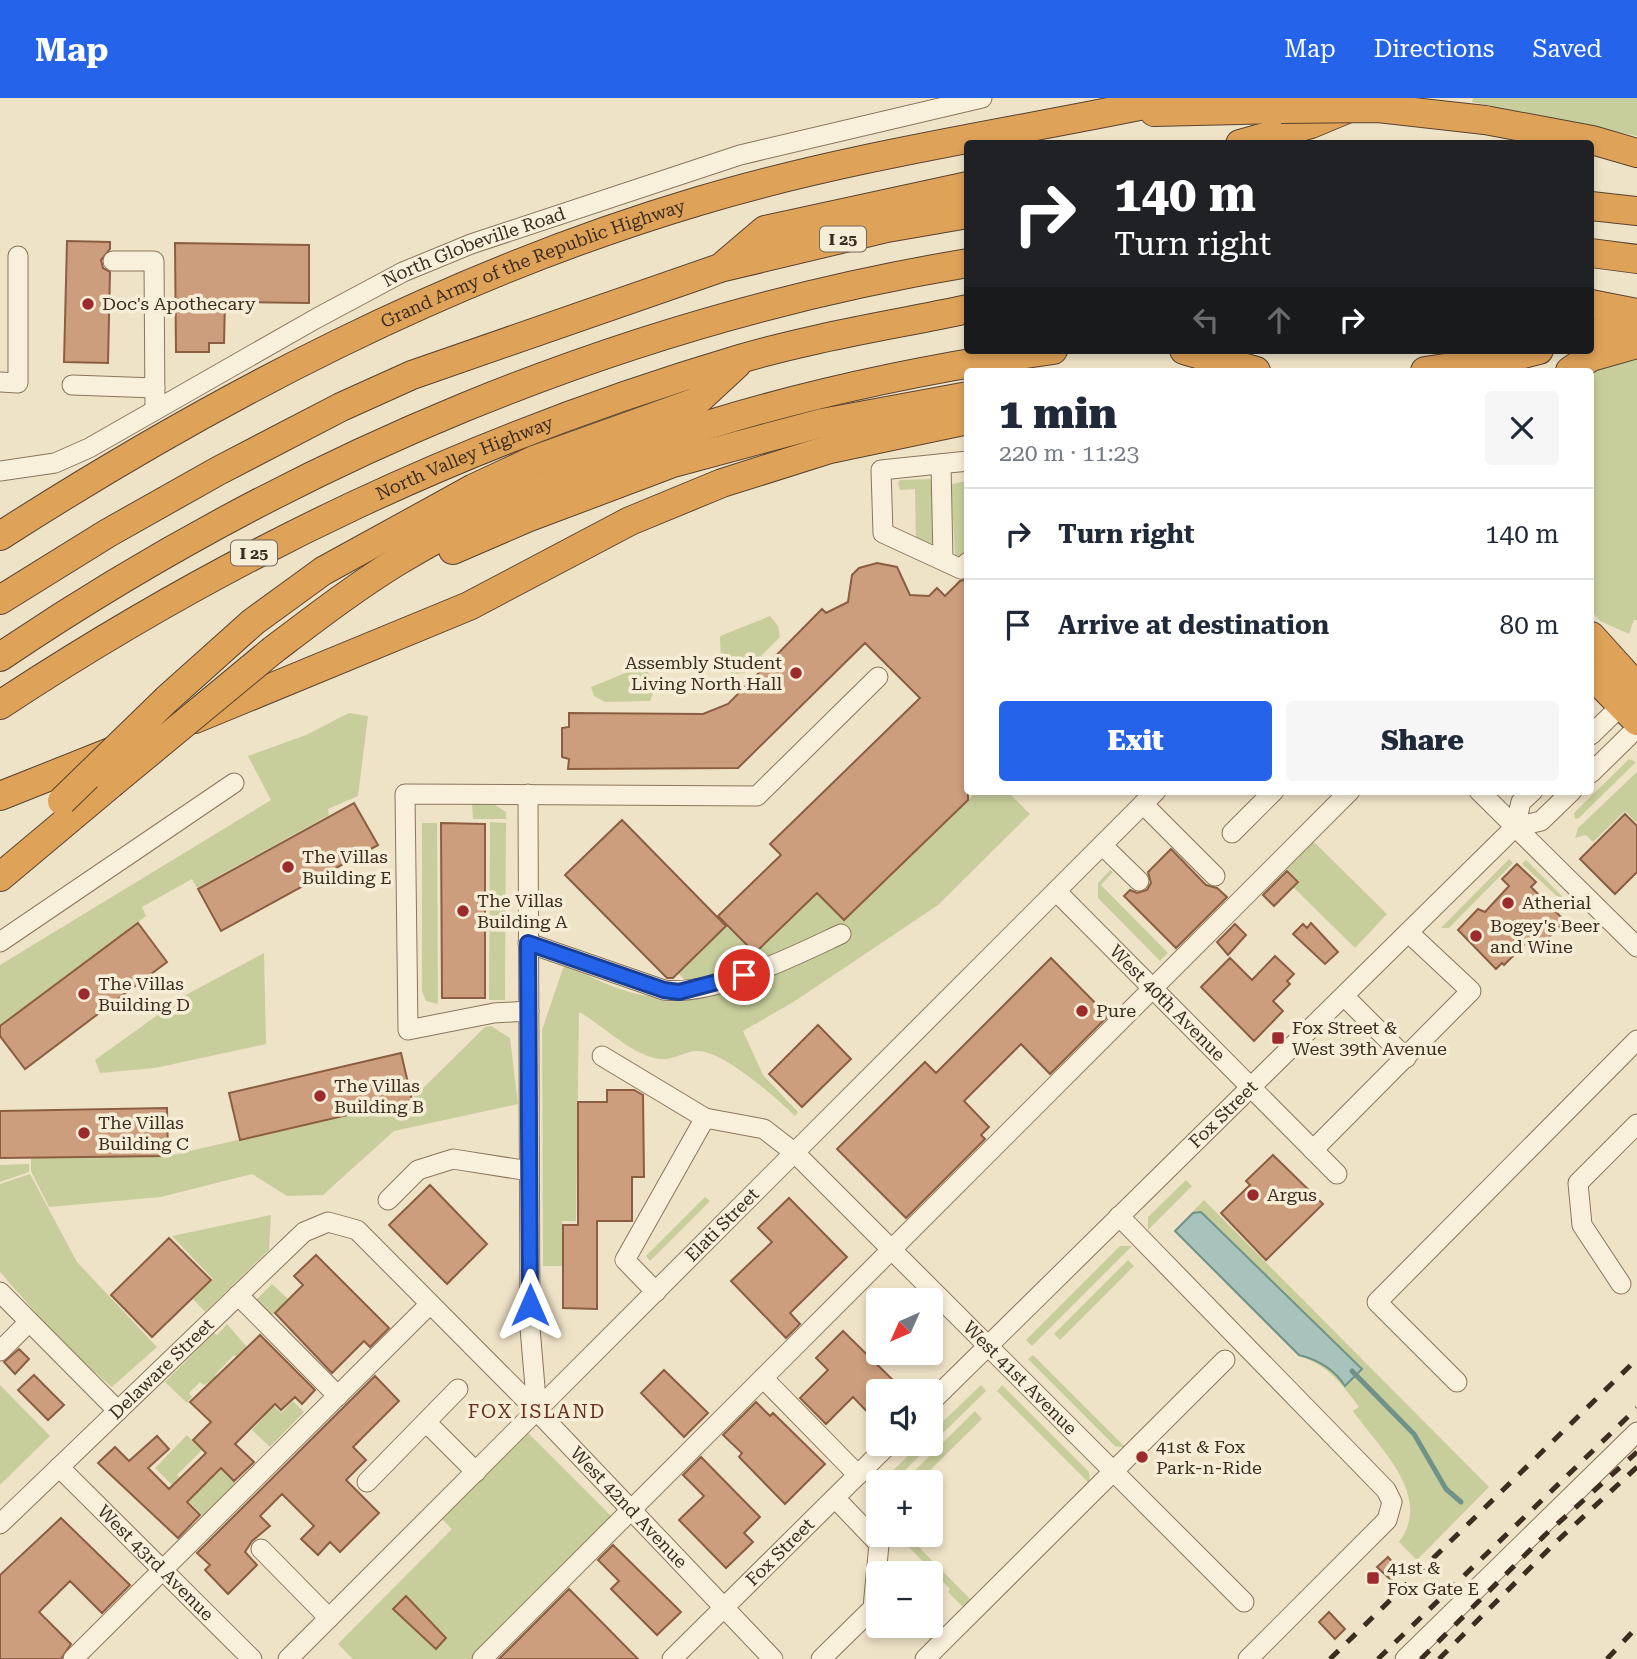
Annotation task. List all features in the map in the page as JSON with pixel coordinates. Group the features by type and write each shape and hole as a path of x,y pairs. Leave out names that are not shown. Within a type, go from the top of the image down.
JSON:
{"highway":[{"path":"1112,112 1178,98"},
{"path":"1254,140 1311,124 1372,98"},
{"path":"1112,112 1378,108 1485,120 1588,140"},
{"name":"Grand Army of the Republic Highway","path":"0,536 152,442 243,390 419,308 600,234 698,201 898,150 1112,112"},
{"path":"1594,142 1637,153"},
{"path":"720,268 765,230 964,187"},
{"path":"1594,206 1637,211"},
{"name":"I 25","path":"0,600 141,514 341,407 412,375 720,268 887,228 964,215"},
{"path":"1594,253 1637,258"},
{"path":"0,657 93,597 231,519 323,471 466,405 574,364 730,314 864,282 964,264"},
{"path":"1594,305 1637,313"},
{"name":"North Valley Highway","path":"0,705 110,633 324,517 524,431 742,358 964,310"},
{"path":"1594,334 1637,320"},
{"path":"1574,368 1591,357 1637,344"},
{"path":"0,877 273,650 345,596 447,534 543,485 594,464 711,424 825,391 1028,354"},
{"path":"1198,354 1246,368"},
{"path":"1445,368 1523,354"},
{"path":"0,858 167,699 243,631 323,571 474,488 534,460 696,402 742,358"},
{"path":"299,631 414,567 527,517 673,463 862,414 964,397"},
{"path":"0,796 71,766 155,736 344,655 469,606 630,521 722,483 830,449 964,421"},
{"path":"344,655 725,451"},
{"path":"1595,641 1637,656"},
{"path":"1595,641 1633,701"},
{"path":"1594,676 1633,701"}],"street":[{"name":"North Globeville Road","path":"0,471 55,463 403,272 471,244 740,155 982,98"},
{"path":"0,382 18,383 18,256"},
{"path":"113,261 154,261 155,410"},
{"path":"72,385 155,388"},
{"path":"964,461 881,470 883,533 961,569 964,566"},
{"path":"941,464 943,560"},
{"path":"529,1011 494,1013 408,1030 405,794 757,796 878,677"},
{"path":"1594,733 1633,701"},
{"path":"1594,769 1637,728"},
{"path":"0,942 234,783"},
{"path":"527,794 530,1328 537,1411"},
{"path":"1232,833 1270,795"},
{"path":"482,1659 1346,795"},
{"path":"1483,795 1637,947"},
{"name":"Fox Street","path":"1516,827 1521,802 1529,795"},
{"name":"Fox Street","path":"943,1390 1516,827 1541,821 1568,795"},
{"path":"1150,797 1215,876"},
{"name":"Elati Street","path":"288,1659 1150,797"},
{"path":"1102,845 1139,881"},
{"name":"West 40th Avenue","path":"1056,891 1337,1174"},
{"path":"1313,1150 1471,991 1409,933"},
{"path":"528,943 664,990 679,992 765,969 841,934"},
{"path":"1345,997 1406,1058"},
{"path":"1457,1382 1377,1301 1637,1040"},
{"path":"602,1056 705,1118 625,1260 656,1292"},
{"name":"West 41st Avenue","path":"705,1118 764,1129 795,1153 1244,1602"},
{"path":"1621,1284 1582,1225 1578,1182 1637,1124"},
{"path":"388,1200 418,1170 453,1159 529,1171"},
{"path":"1119,1216 1386,1490 1392,1502 1387,1520 1248,1659"},
{"name":"West 42nd Avenue","path":"328,1222 357,1230 537,1411 773,1659"},
{"name":"Delaware Street","path":"0,1524 304,1232 328,1222"},
{"path":"0,1292 118,1411"},
{"path":"238,1296 338,1396"},
{"path":"73,1659 430,1304"},
{"path":"0,1351 29,1322"},
{"path":"925,1659 1225,1360"},
{"path":"762,1378 858,1475"},
{"path":"367,1482 458,1389"},
{"path":"426,1422 476,1472"},
{"path":"1405,1659 1637,1432"},
{"name":"Fox Street","path":"672,1659 877,1456"},
{"name":"West 43rd Avenue","path":"59,1467 251,1659"},
{"path":"821,1659 873,1608 879,1544 835,1498"},
{"path":"261,1549 329,1618"}],"green space":[{"path":"1473,98 1637,98 1637,136 1472,102"},
{"path":"1637,355 1637,620 1634,620 1629,634 1600,621 1594,614 1594,372 1617,360"},
{"path":"934,479 936,543 916,543 915,489 900,490 898,483 900,480"},
{"path":"964,482 962,559 955,555 951,484"},
{"path":"770,616 778,626 780,637 744,673 732,674 721,657 720,636"},
{"path":"645,665 655,689 650,701 605,702 594,696 591,687"},
{"path":"349,713 368,716 358,796 328,809 329,815 197,888 192,879 142,907 146,916 0,1025 0,965 271,800 248,756 306,735"},
{"path":"1629,759 1636,762 1575,819 1574,813"},
{"path":"1637,772 1637,823 1625,811 1593,842 1586,835 1575,838 1578,828"},
{"path":"973,795 1011,795 1030,814 938,905 795,1001 743,1031 763,1075 798,1112 795,1116 748,1076 720,1058 707,1052 696,1051 664,1059 648,1056 628,1046 579,1012 576,1221 562,1221 562,1266 543,1266 542,1030 563,968 566,965 615,987 645,995 661,997 697,993 678,973 726,926 755,953 817,893 844,920"},
{"path":"472,803 492,803 506,812 506,819 473,819"},
{"path":"490,822 506,823 505,1000 489,1000"},
{"path":"422,823 437,823 438,1004 426,1001 422,991"},
{"path":"1311,839 1387,914 1355,948 1293,887 1299,881 1285,867"},
{"path":"1509,859 1513,863 1449,928 1441,928"},
{"path":"1526,860 1574,908 1574,912 1522,864"},
{"path":"1110,870 1113,872 1101,885 1168,953 1160,961 1098,898 1098,883"},
{"path":"264,953 266,1044 155,1068 100,1073 95,1060 184,996"},
{"path":"491,1026 510,1038 518,1104 394,1131 323,1195 287,1196 252,1174 161,1197 49,1207 31,1171 31,1158 168,1156 411,1100 485,1027"},
{"path":"29,1164 29,1172 0,1182 0,1165"},
{"path":"30,1174 77,1262 157,1347 112,1387 64,1345 0,1272 0,1184"},
{"path":"1186,1180 1192,1186 1148,1230 1148,1217"},
{"path":"705,1197 710,1201 650,1261 646,1256"},
{"path":"1204,1200 1489,1487 1417,1560 1399,1542 1408,1524 1410,1507 1406,1489 1388,1456 1353,1411 1359,1407 1333,1376 1318,1364 1299,1356 1174,1231"},
{"path":"271,1215 269,1250 205,1312 193,1299 213,1279 172,1236"},
{"path":"1120,1246 1132,1246 1032,1346 1026,1340"},
{"path":"1128,1260 1134,1266 1060,1340 1054,1334"},
{"path":"272,1284 288,1299 272,1315 256,1300"},
{"path":"227,1324 265,1368 266,1398 281,1413 293,1401 304,1412 270,1447 252,1430 263,1418 236,1392 257,1377 234,1355 215,1375 234,1394 227,1401 208,1383 204,1385 200,1382 189,1393 192,1397 187,1403 165,1382 214,1333 217,1335"},
{"path":"1033,1355 1126,1448 1115,1446 1028,1359"},
{"path":"0,1385 50,1436 0,1485"},
{"path":"981,1385 986,1391 943,1433 943,1421"},
{"path":"1002,1385 1089,1472 1090,1484 997,1391"},
{"path":"975,1411 982,1419 930,1470 915,1470 929,1456 943,1456 943,1443"},
{"path":"528,1433 614,1519 473,1659 353,1659 338,1644 452,1529 442,1519"},
{"path":"187,1435 202,1450 177,1475 196,1494 222,1469 238,1486 205,1518 155,1468"},
{"path":"908,1456 920,1456 905,1470 893,1470"},
{"path":"909,1547 919,1547 933,1561 923,1561"},
{"path":"943,1572 971,1600 964,1608 948,1592 950,1589 943,1582"}],"water":[{"path":"1201,1212 1362,1369 1345,1386 1325,1366 1299,1355 1175,1231 1193,1213"}],"building":[{"path":"67,241 110,242 110,249 101,260 103,268 110,272 108,363 64,362"},
{"path":"175,243 309,245 309,303 225,302 224,343 209,343 209,352 176,352"},
{"path":"877,563 897,567 910,595 929,596 937,588 945,596 964,580 964,795 968,795 968,800 844,920 817,893 755,953 718,916 781,855 770,844 920,698 865,643 738,768 568,769 569,759 562,757 562,728 569,727 569,713 703,714 728,704 822,609 826,613 848,602 852,575 859,568"},
{"name":"The Villas Building E","path":"354,803 378,845 221,931 198,889"},
{"path":"1625,814 1637,826 1637,872 1615,894 1580,859"},
{"path":"622,820 726,926 673,978 667,978 565,875"},
{"name":"The Villas Building A","path":"441,823 485,824 485,998 442,998"},
{"path":"1171,849 1206,885 1217,888 1227,897 1176,948 1124,896 1130,890 1137,893 1147,890 1151,883 1148,872"},
{"path":"1517,864 1536,882 1531,887 1565,921 1540,946 1531,938 1504,965 1502,963 1496,969 1458,930 1478,909 1485,912 1509,886 1502,879"},
{"path":"1287,871 1298,882 1274,906 1263,895"},
{"name":"The Villas Building D","path":"138,923 167,962 25,1069 0,1036 0,1026"},
{"path":"1311,923 1338,952 1325,964 1293,934 1303,924 1307,928"},
{"path":"1235,924 1246,935 1228,955 1217,942"},
{"path":"1275,956 1294,974 1287,981 1290,984 1273,1001 1283,1011 1254,1041 1201,987 1230,958 1252,980"},
{"path":"1051,958 1108,1016 1050,1074 1021,1044 964,1101 989,1127 981,1135 985,1139 906,1218 837,1149 925,1062 936,1073"},
{"path":"818,1025 851,1059 802,1107 769,1074"},
{"name":"The Villas Building B","path":"401,1053 412,1100 240,1140 229,1093"},
{"path":"607,1090 634,1090 643,1095 644,1177 632,1177 632,1221 597,1221 597,1309 563,1308 563,1225 578,1225 578,1102 607,1102"},
{"name":"The Villas Building C","path":"167,1108 168,1156 0,1158 0,1111"},
{"path":"1273,1155 1323,1204 1266,1260 1221,1213 1250,1185 1246,1181"},
{"path":"430,1185 487,1244 447,1284 389,1225"},
{"path":"789,1198 847,1257 790,1313 800,1324 786,1338 731,1281 772,1242 758,1228"},
{"path":"169,1238 211,1280 152,1337 111,1295"},
{"path":"316,1255 389,1328 370,1347 364,1341 332,1373 275,1313 303,1285 294,1276"},
{"path":"843,1331 866,1354 866,1365 878,1365 892,1379 866,1379 866,1411 853,1397 826,1424 800,1398 828,1370 816,1358"},
{"path":"260,1335 315,1390 302,1404 295,1397 281,1410 275,1404 235,1444 254,1462 234,1481 221,1468 187,1502 200,1515 178,1538 98,1463 115,1447 129,1461 157,1436 169,1449 148,1468 169,1489 206,1453 193,1440 211,1422 190,1402"},
{"path":"19,1349 29,1359 15,1374 4,1362"},
{"path":"664,1370 708,1413 684,1437 641,1393"},
{"path":"34,1375 64,1405 48,1420 18,1390"},
{"path":"375,1376 399,1401 353,1447 366,1460 346,1480 379,1513 340,1552 330,1542 318,1555 301,1539 314,1526 282,1494 260,1516 270,1526 252,1541 245,1552 257,1565 228,1594 205,1570 210,1565 197,1553"},
{"path":"756,1402 770,1416 773,1413 825,1464 785,1504 739,1457 742,1453 723,1435"},
{"path":"701,1457 760,1517 744,1533 753,1542 726,1568 679,1520 704,1496 683,1475"},
{"path":"61,1518 130,1585 102,1613 70,1581 39,1612 71,1644 61,1659 0,1659 0,1575"},
{"path":"613,1545 681,1612 657,1635 611,1589 619,1581 598,1560"},
{"path":"1388,1557 1400,1571 1391,1580 1377,1567"},
{"path":"569,1589 638,1659 499,1659"},
{"path":"406,1596 446,1638 436,1649 393,1609"},
{"path":"1329,1612 1345,1629 1335,1639 1319,1622"}],"waterway":[{"path":"1352,1371 1414,1434 1446,1489 1461,1502"}],"railway":[{"path":"1330,1659 1637,1359"},
{"path":"1378,1659 1637,1408"},
{"path":"1421,1659 1545,1535 1637,1452"},
{"path":"1439,1659 1555,1543 1637,1467"},
{"path":"1607,1659 1637,1627"}],"place":[{"name":"Doc's Apothecary","path":"88,304"},
{"name":"Assembly Student Living North Hall","path":"796,673"},
{"name":"The Villas Building E","path":"288,867"},
{"name":"Atherial","path":"1508,903"},
{"name":"The Villas Building A","path":"463,911"},
{"name":"Bogey's Beer and Wine","path":"1476,936"},
{"name":"The Villas Building D","path":"84,994"},
{"name":"Pure","path":"1082,1011"},
{"name":"Fox Street & West 39th Avenue","path":"1278,1038"},
{"name":"The Villas Building B","path":"320,1096"},
{"name":"The Villas Building C","path":"84,1133"},
{"name":"Argus","path":"1253,1195"},
{"name":"41st & Fox Park-n-Ride","path":"1142,1457"},
{"name":"41st & Fox Gate E","path":"1373,1578"}],"district":[{"name":"FOX ISLAND","path":"537,1411"}],"route":[{"path":"530,1305 528,943 664,990 679,992 744,975"}]}
